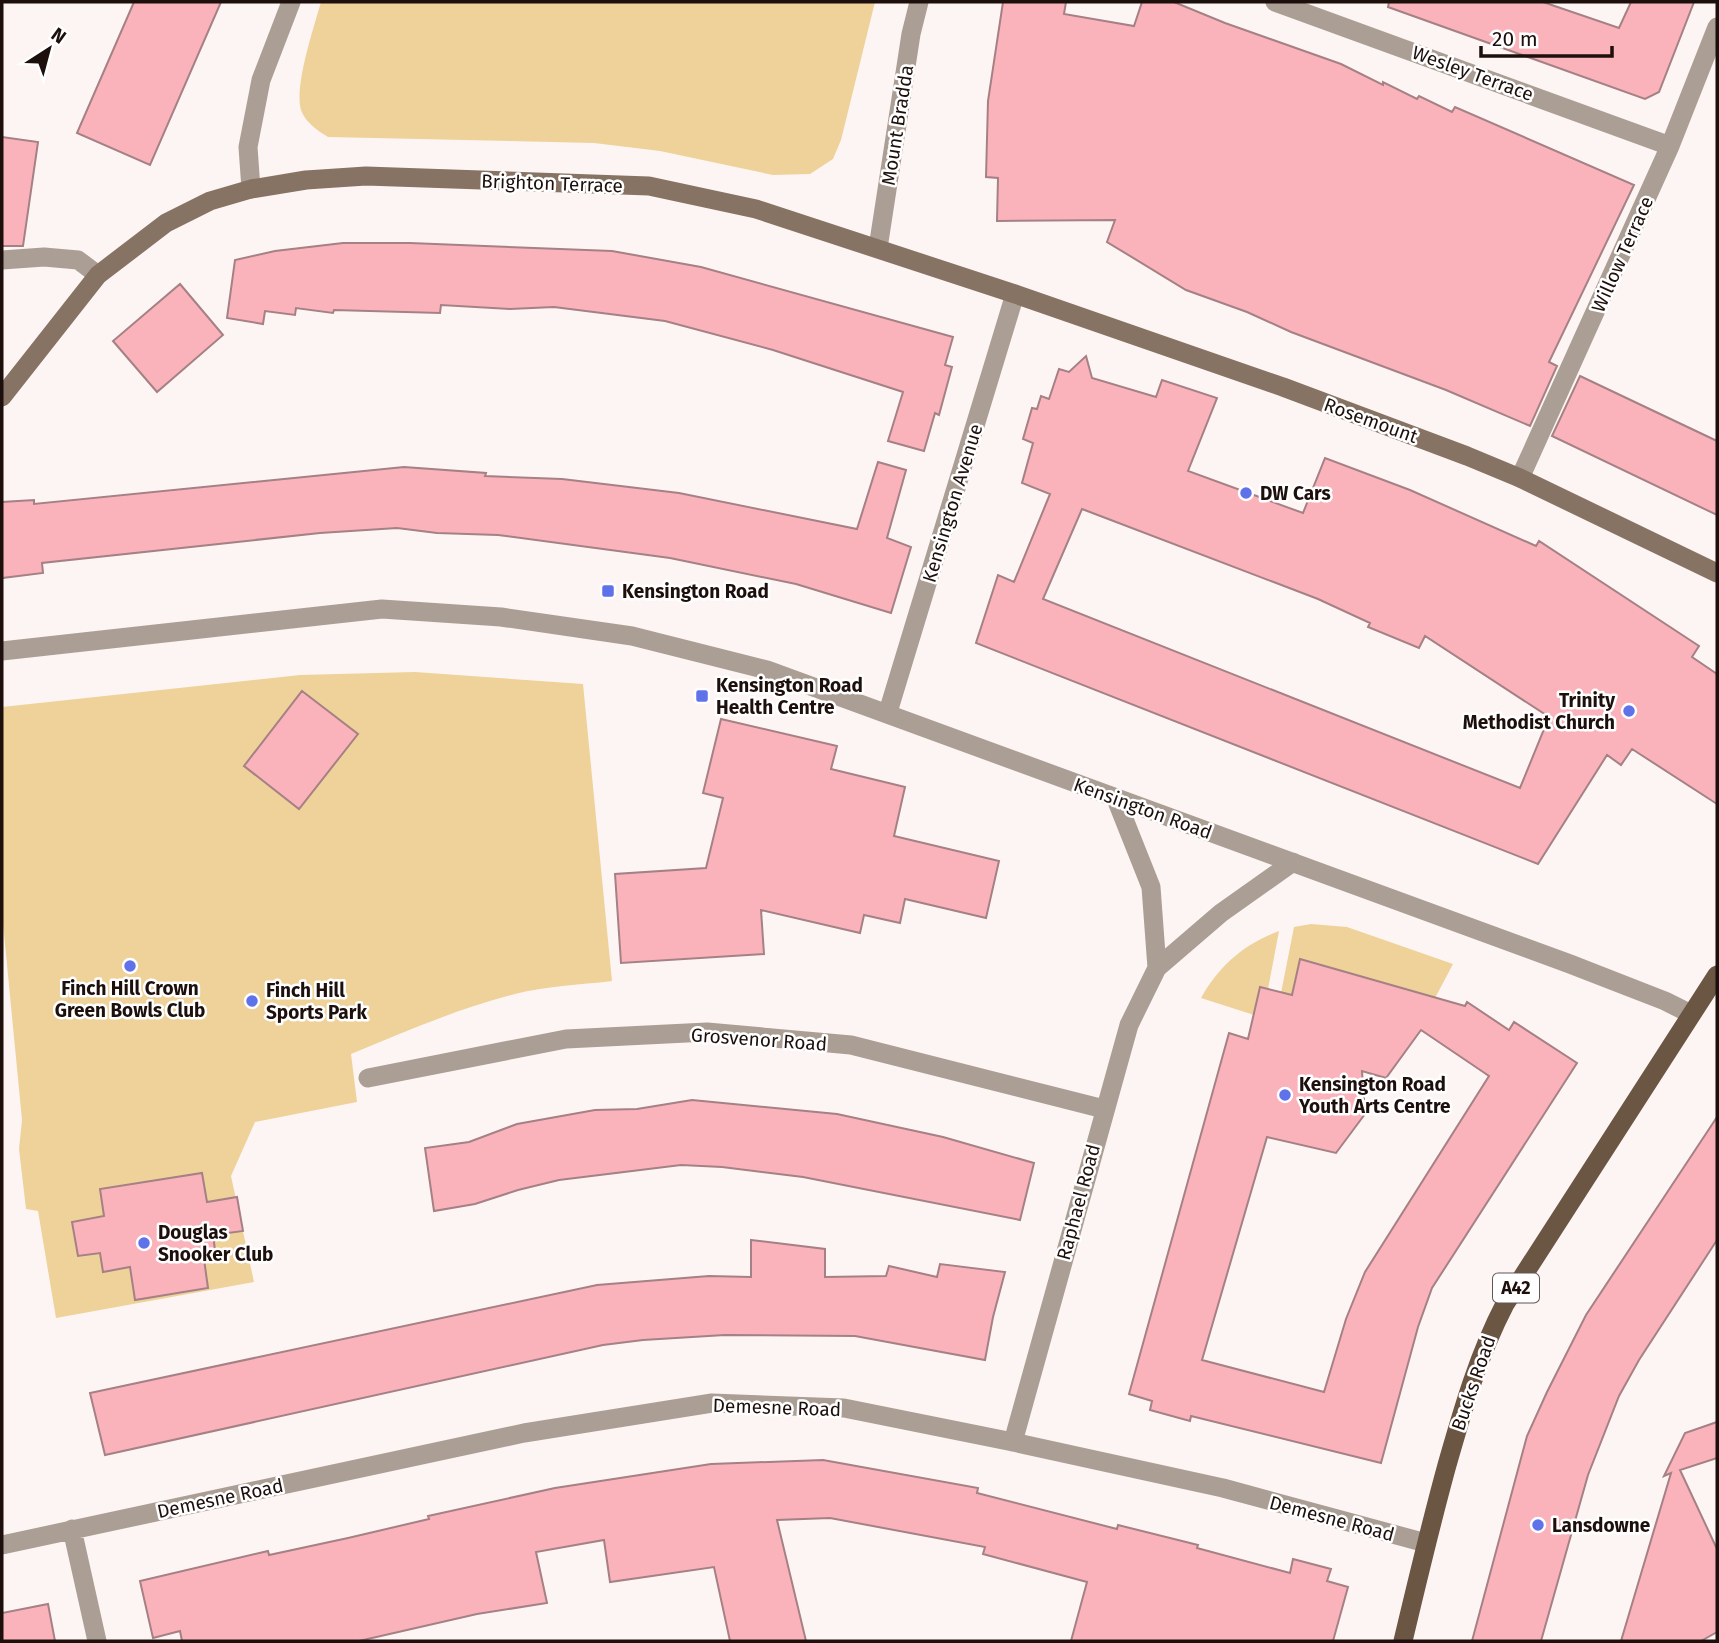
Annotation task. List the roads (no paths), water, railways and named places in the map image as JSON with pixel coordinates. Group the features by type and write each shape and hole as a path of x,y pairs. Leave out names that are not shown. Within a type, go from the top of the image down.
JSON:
{"main road":[{"name":"Brighton Terrace","path":"2,397 98,275 166,223 210,201 251,189 306,180 366,176 649,186 756,209 1015,294"},
{"name":"Rosemount","path":"1015,294 1283,387 1467,456 1520,478 1717,573"},
{"name":"Bucks Road","path":"1403,1641 1426,1543 1468,1390 1487,1338 1505,1304 1717,975"}],"street":[{"path":"251,189 248,147 261,80 291,2"},
{"name":"Mount Bradda","path":"878,248 911,34 919,2"},
{"name":"Wesley Terrace","path":"1275,2 1670,146"},
{"name":"Willow Terrace","path":"1520,478 1670,146 1717,27"},
{"path":"2,260 44,257 78,260 98,275"},
{"name":"Kensington Avenue","path":"888,712 1015,294"},
{"name":"Kensington Road","path":"2,651 382,609 501,617 632,636 766,670 888,712 1116,799 1651,995 1691,1014"},
{"path":"1116,799 1150,887 1157,968"},
{"name":"Raphael Road","path":"1013,1441 1129,1025 1157,968 1221,913 1293,862"},
{"name":"Grosvenor Road","path":"368,1078 566,1039 707,1032 851,1045 1104,1109"},
{"name":"Demesne Road","path":"2,1545 524,1433 712,1403 844,1408 1013,1441 1223,1488 1426,1543"},
{"path":"72,1530 97,1641"}],"place":[{"name":"DW Cars","path":"1246,493"},
{"name":"Kensington Road","path":"608,591"},
{"name":"Kensington Road Health Centre","path":"702,696"},
{"name":"Trinity Methodist Church","path":"1629,711"},
{"name":"Finch Hill Crown Green Bowls Club","path":"130,966"},
{"name":"Finch Hill Sports Park","path":"252,1001"},
{"name":"Kensington Road Youth Arts Centre","path":"1285,1095"},
{"name":"Douglas Snooker Club","path":"144,1243"},
{"name":"Lansdowne","path":"1538,1525"}]}
